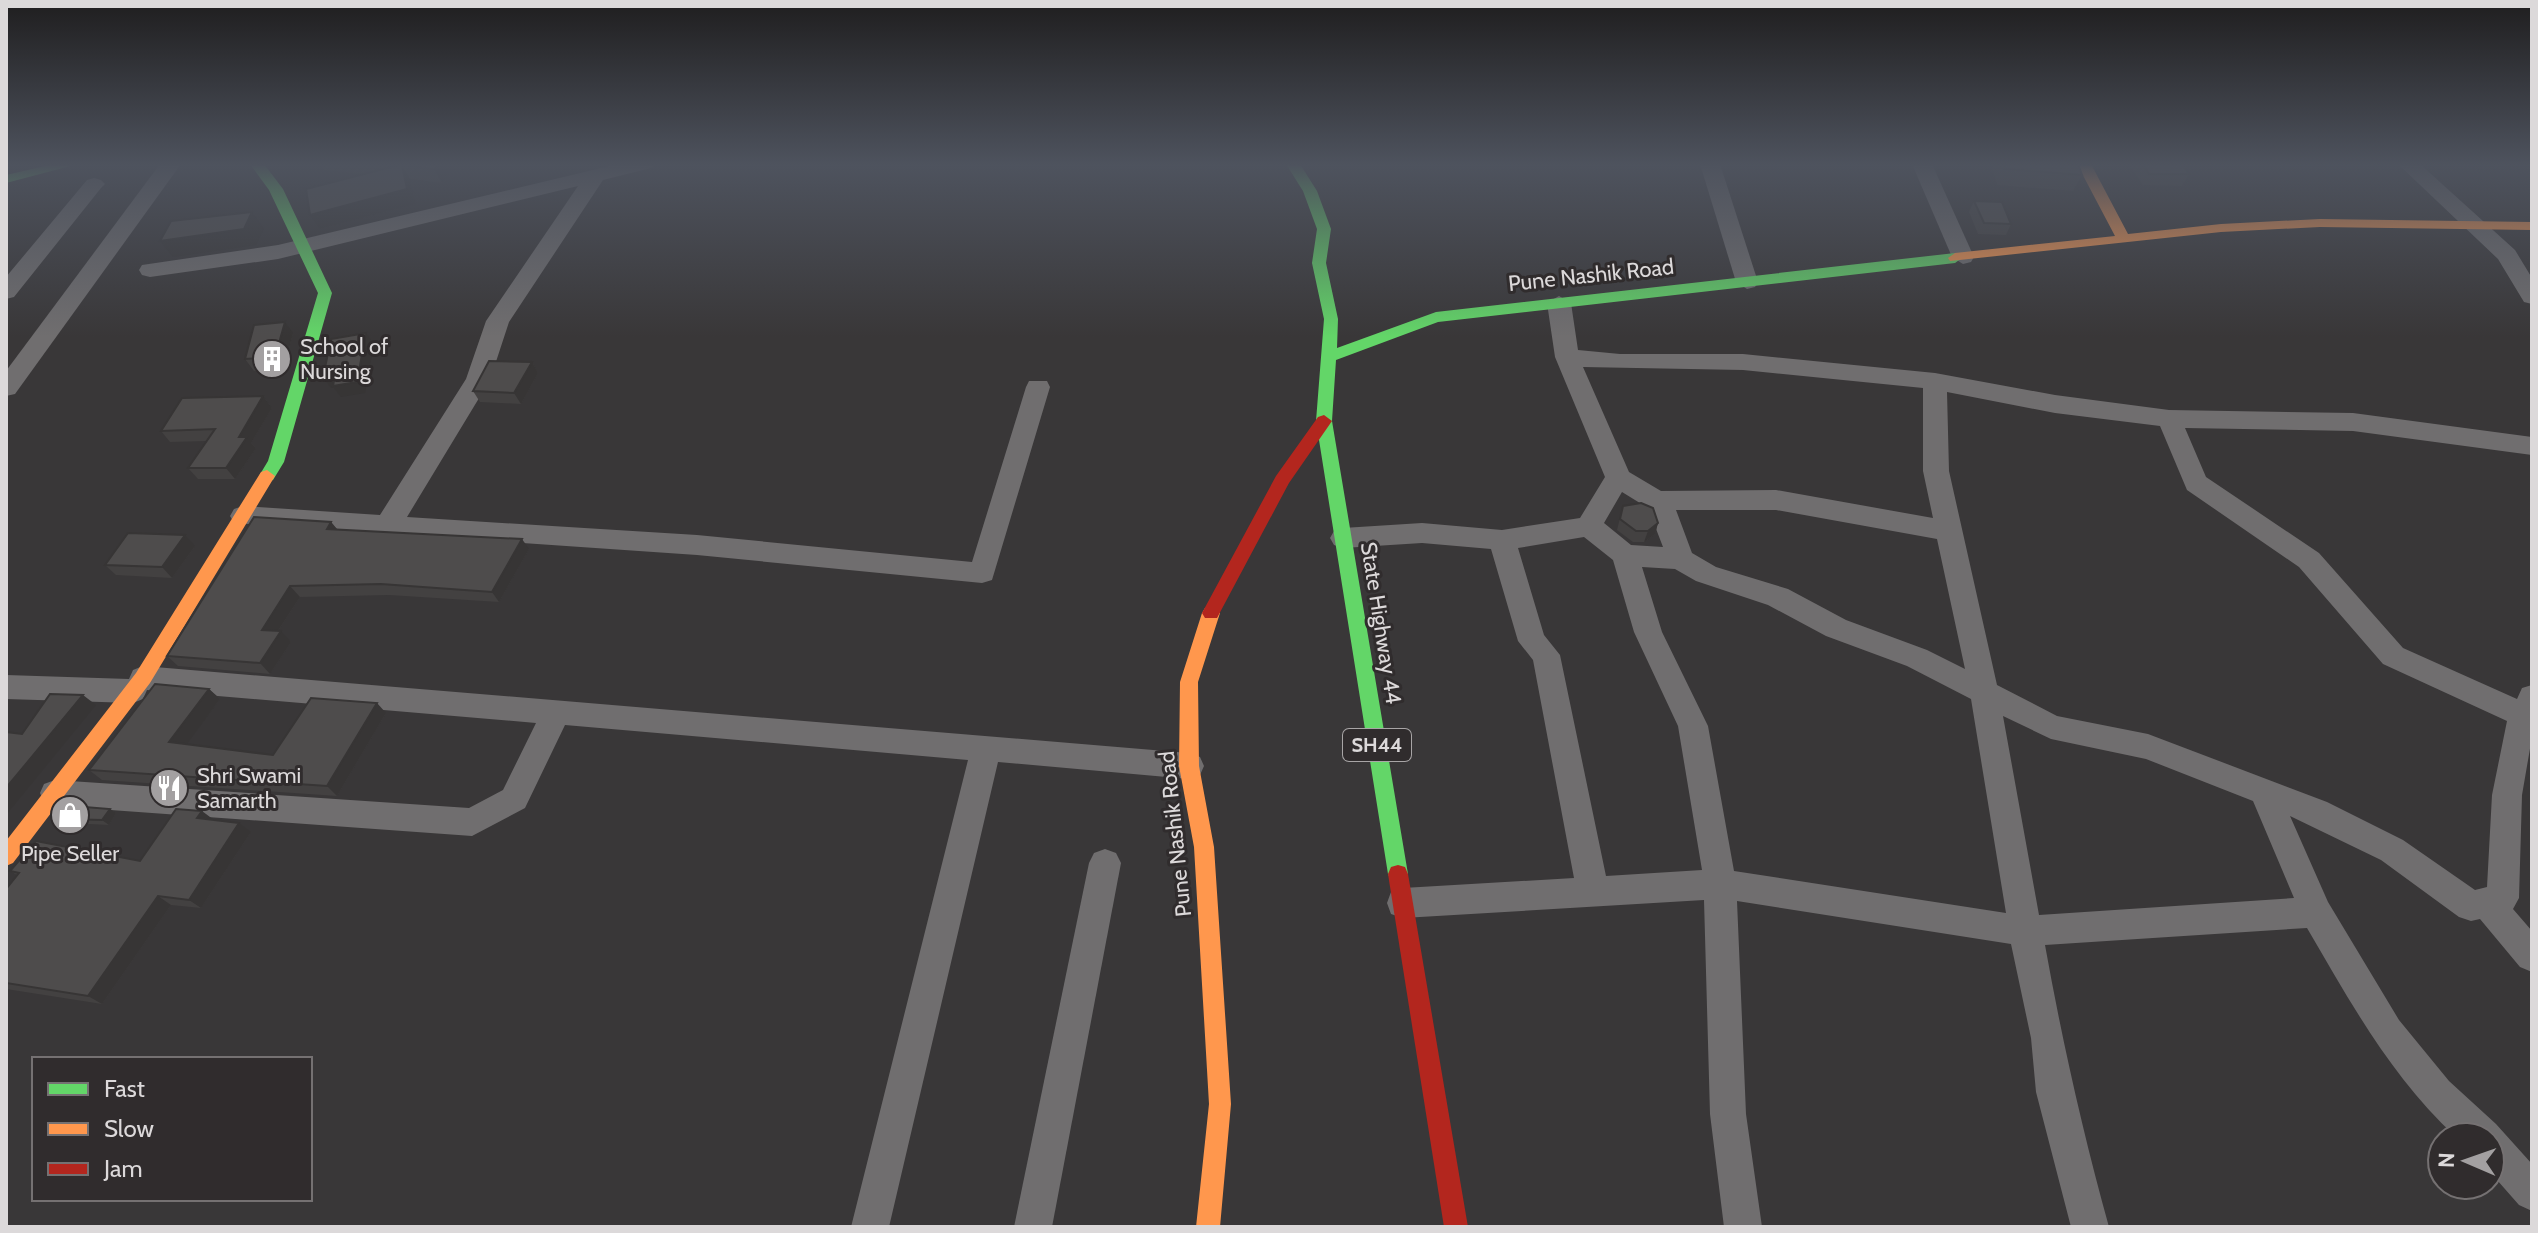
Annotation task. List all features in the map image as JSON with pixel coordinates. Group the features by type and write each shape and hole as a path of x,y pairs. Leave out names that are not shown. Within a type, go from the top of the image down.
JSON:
{"main road":[{"path":"6,857 138,684 276,462 325,293 291,222"},
{"name":"State Highway 44","path":"1321,222 1324,229 1319,263 1331,319 1331,356 1324,421 1456,1227"},
{"path":"2115,222 2124,239"},
{"name":"Pune Nashik Road","path":"1331,356 1436,317 2124,239 2320,223 2532,226"},
{"name":"State Highway 44","path":"1304,246 1319,263"},
{"name":"Pune Nashik Road","path":"1208,1227 1220,1104 1204,847 1189,766 1189,682 1215,600 1282,480 1324,421"}],"street":[{"path":"6,292 63,222"},
{"path":"6,388 129,222"},
{"path":"150,270 278,252 398,222"},
{"path":"387,526 478,380 498,321 565,222"},
{"path":"1728,222 1747,282"},
{"path":"1947,222 1963,257"},
{"path":"2473,222 2507,255 2532,297"},
{"path":"1559,303 1567,357 1619,478 1657,501 1669,521 1680,559"},
{"path":"1567,357 1620,362 1743,362 1935,381 2055,404 2169,419 2353,422 2532,446"},
{"path":"1935,381 1936,471 1984,692 2025,931 2048,1038 2054,1092 2090,1227"},
{"path":"243,516 697,545 982,573 1038,387"},
{"path":"1625,555 1680,559 1706,574 1778,597 1836,628 1917,658 2051,727 2148,747 2316,812 2392,850 2471,906 2503,898 2527,706 2393,656 2309,560 2196,483 2169,419"},
{"path":"1589,526 1603,497 1619,478"},
{"path":"1657,501 1776,500 1948,531"},
{"path":"1343,538 1422,533 1502,540 1589,526 1625,555 1648,632 1693,726 1720,884 1728,1114 1743,1227"},
{"path":"1502,540 1532,641 1546,655 1592,889"},
{"path":"6,687 138,684 556,712 1189,766"},
{"path":"55,793 472,822 514,799 556,712"},
{"path":"870,1227 986,750"},
{"path":"2265,794 2316,912 2387,1032 2436,1094 2466,1121"},
{"path":"1033,1227 1105,863"},
{"path":"1403,903 1592,889 1720,884 2025,931 2316,912"},
{"path":"2487,902 2532,956"},
{"path":"2506,1163 2532,1192"}],"building":[{"path":"171,222 248,222 244,229 160,241"},
{"path":"2010,222 2011,224 1984,223"},
{"path":"285,322 275,357 245,359 254,325"},
{"path":"366,333 357,382 333,386 335,375 323,377 331,339"},
{"path":"489,361 532,362 514,393 473,391"},
{"path":"263,396 239,437 247,437 226,468 188,468 215,429 161,431 182,398"},
{"path":"1641,503 1653,508 1658,523 1648,531 1636,531 1620,519 1623,506"},
{"path":"254,517 331,522 327,529 522,539 492,592 381,584 290,586 262,630 281,631 260,663 167,656"},
{"path":"128,533 185,535 162,567 105,565"},
{"path":"155,684 209,689 169,742 273,755 311,698 377,703 327,786 89,770"},
{"path":"50,694 83,695 6,788 6,732 22,734"},
{"path":"72,806 110,809 102,820 62,819"},
{"path":"176,809 202,811 197,818 239,823 189,900 158,896 88,996 6,983 6,889 19,873 10,871 36,841 140,861"}],"traffic: fast":[{"path":"267,476 276,462 325,293 291,222"},
{"path":"1321,222 1324,229 1319,263 1331,319 1324,421 1398,874"},
{"path":"1331,356 1436,317 1955,258"}],"traffic: slow":[{"path":"2115,222 2124,239"},
{"path":"1955,258 2221,228 2320,223 2532,226"},
{"path":"6,857 143,678 267,476"},
{"path":"1208,1227 1220,1104 1204,847 1189,766 1189,682 1211,613"}],"traffic: jam":[{"path":"1211,613 1282,480 1324,421"},
{"path":"1398,874 1456,1227"}],"place":[{"name":"School of Nursing","path":"272,359"},
{"name":"Shri Swami Samarth","path":"169,788"},
{"name":"Pipe Seller","path":"70,815"}]}
